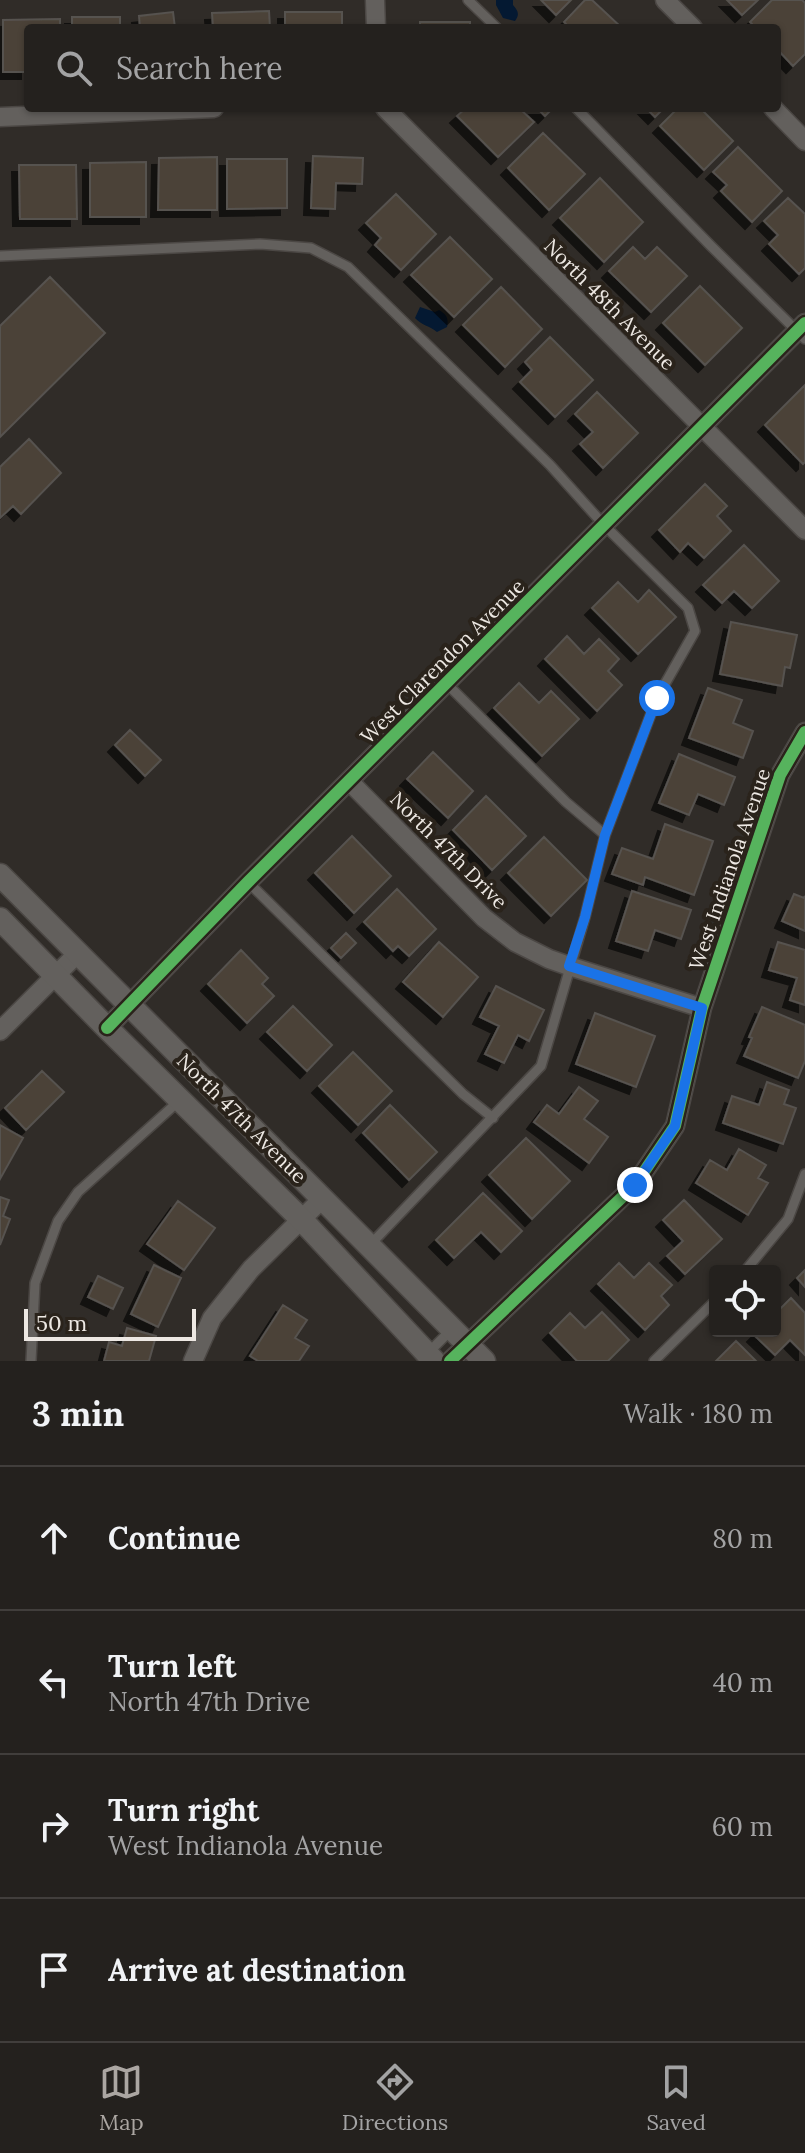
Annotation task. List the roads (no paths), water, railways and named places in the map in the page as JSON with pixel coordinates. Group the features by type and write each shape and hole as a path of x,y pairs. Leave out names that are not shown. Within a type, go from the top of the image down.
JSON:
{"street":[{"path":"375,0 376,24"},
{"path":"665,0 689,24"},
{"path":"0,117 119,112"},
{"name":"North 48th Avenue","path":"389,112 805,530"},
{"path":"777,112 805,141"},
{"name":"West Clarendon Avenue","path":"107,1028 248,882 702,427 802,331"},
{"name":"West Indianola Avenue","path":"450,1361 459,1337 635,1185 675,1126 702,1008 780,775 805,732"},
{"name":"North 47th Drive","path":"350,782 484,918 515,942 549,959 702,1008"},
{"name":"North 47th Avenue","path":"0,875 484,1361"},
{"name":"North 47th Avenue","path":"0,919 301,1219 427,1359"},
{"path":"0,1031 77,954"},
{"path":"193,1361 212,1318 251,1269 322,1199"}],"lane":[{"path":"468,0 493,24"},
{"path":"580,112 711,246 802,331"},
{"path":"0,256 260,244 311,248 348,267 550,465 604,525 688,608 695,631 657,698 605,835 585,917 541,1066 369,1246"},
{"path":"447,684 566,802 605,835"},
{"path":"248,882 463,1094 493,1118"},
{"path":"31,1361 35,1283 58,1221 78,1192 180,1099"},
{"path":"750,1265 788,1219 805,1174"},
{"path":"654,1361 709,1307"},
{"path":"427,1359 459,1337"}],"water":[{"path":"496,0 513,0 518,13 515,21 503,18"},
{"path":"420,307 435,312 439,310 447,319 447,327 437,332 420,322 415,318"}]}
